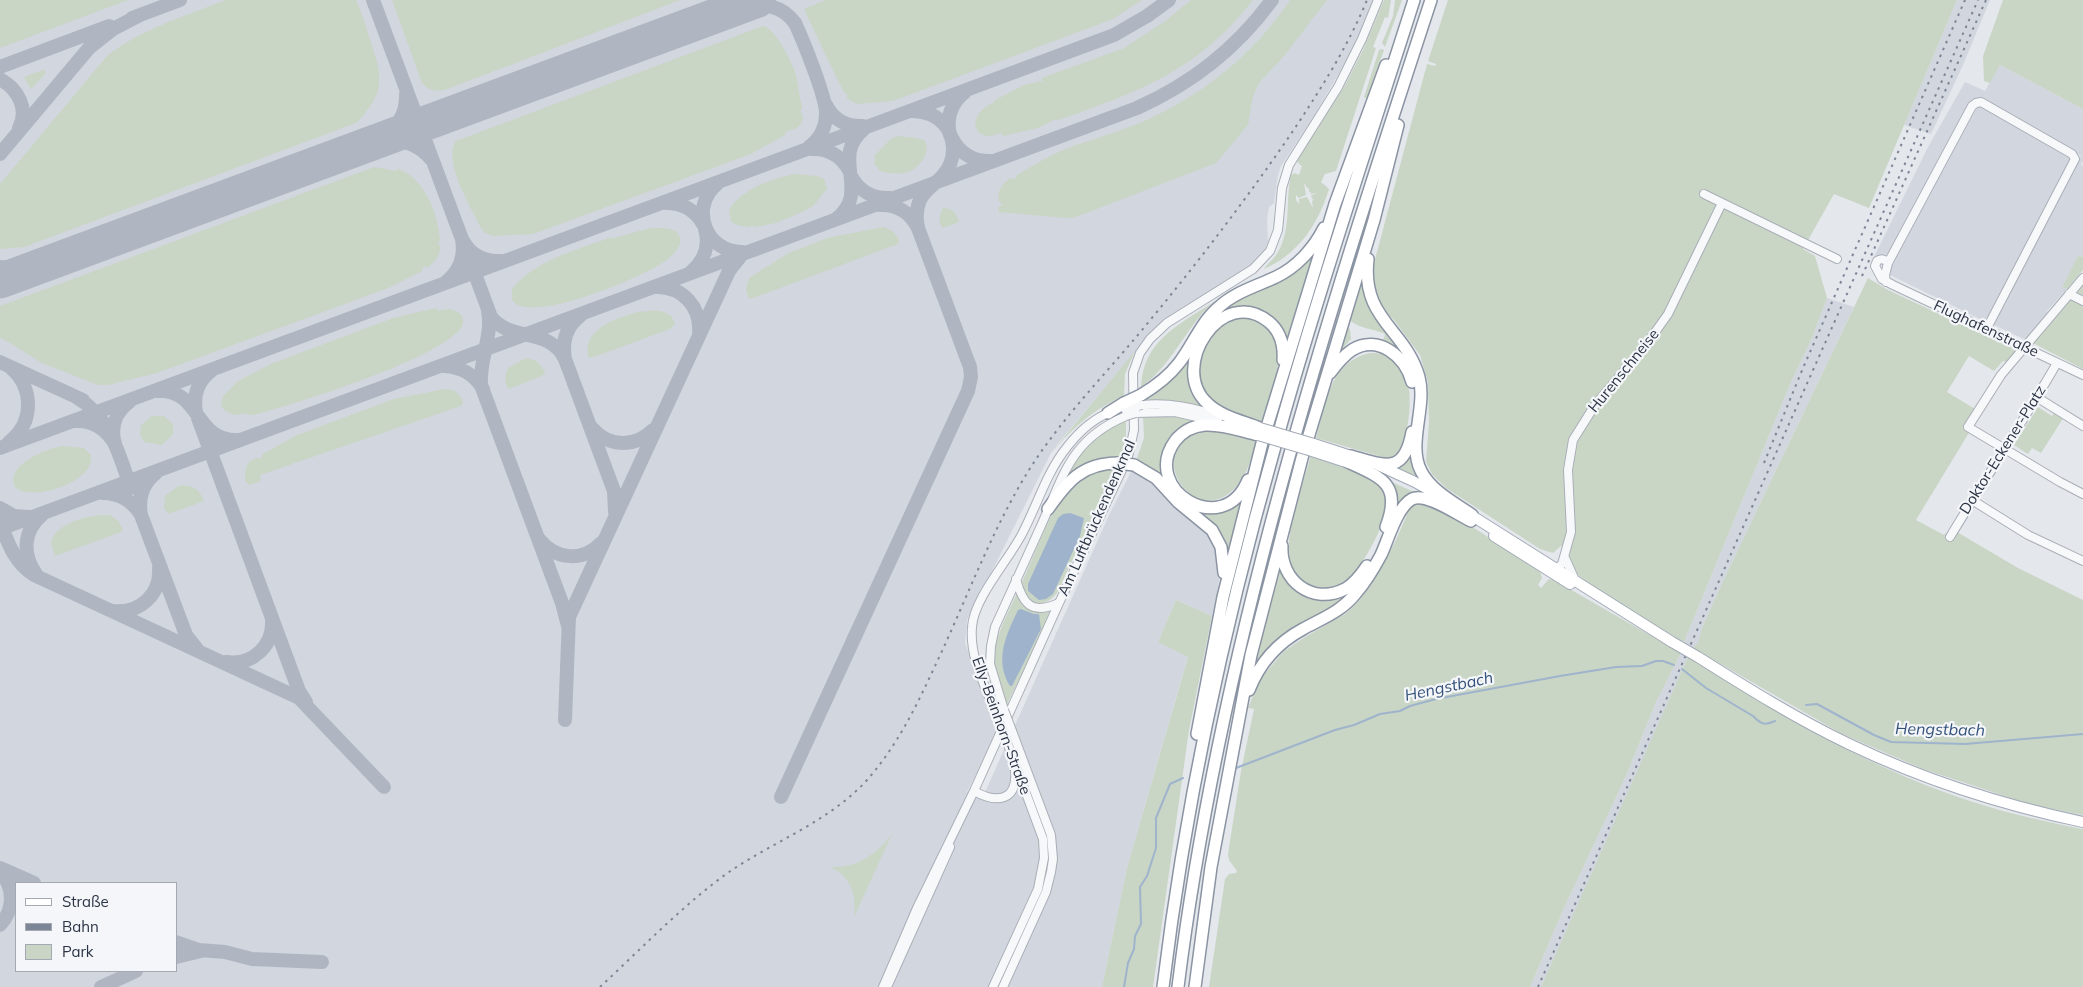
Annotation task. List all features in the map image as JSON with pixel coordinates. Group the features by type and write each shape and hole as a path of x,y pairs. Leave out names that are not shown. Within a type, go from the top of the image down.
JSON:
{"highway":[{"path":"1163,987 1172,916 1195,783 1227,629 1273,452 1318,301 1414,0"},
{"path":"1178,987 1212,777 1239,648 1310,386 1431,0"},
{"path":"1260,436 1211,425 1187,430 1177,439 1169,455 1168,471 1171,483 1181,497 1196,506 1213,508 1226,504 1237,497 1244,488 1260,436 1279,385 1335,204 1382,76 1408,21"},
{"path":"1195,987 1211,867 1254,646 1285,521 1377,208 1398,129 1412,59"},
{"path":"1108,413 1142,404 1179,363 1202,326 1218,307 1238,294 1285,272 1301,260 1322,232 1335,204"},
{"path":"1377,208 1368,261 1368,284 1376,310 1409,355 1419,377 1421,396 1416,449 1418,464 1423,475 1433,486 1472,519"},
{"path":"1260,436 1207,404 1200,395 1195,386 1193,370 1204,336 1218,320 1232,314 1251,313 1267,320 1277,332 1284,348 1279,385"},
{"path":"1325,381 1347,354 1356,348 1367,345 1380,346 1393,352 1402,360 1408,370 1413,387 1414,402 1410,438 1405,455 1399,461 1390,464 1349,459"},
{"path":"1195,783 1198,728 1223,597 1260,436"},
{"path":"1285,521 1282,550 1284,563 1290,578 1297,585 1310,592 1328,594 1345,589 1354,583 1375,552 1389,518 1393,499 1390,489 1381,479 1349,459"},
{"path":"1048,509 1069,480 1077,475 1102,464 1134,465 1156,478 1174,498 1206,525 1217,538 1224,557 1223,597"},
{"path":"1239,717 1255,676 1274,649 1303,628 1338,610 1356,595 1371,572 1400,512 1407,503 1416,498 1425,498 1472,519"},
{"path":"1183,952 1183,987"}],"main road":[{"path":"1260,436 1313,447 1349,459 1412,487 1472,519 1575,580 1626,614 1810,724 1889,762 1969,793 2083,822"},
{"path":"1554,569 1593,598 1626,614"}],"street":[{"name":"Am Luftbrückendenkmal","path":"887,987 947,857 953,836 1132,446 1134,430 1132,373 1140,352 1150,339 1167,323 1253,268 1270,251 1277,234 1282,188 1289,165 1338,86 1362,39 1378,0"},
{"path":"1887,282 1885,274 1888,263 1976,103 1985,104 2072,154 2075,159 1986,330"},
{"path":"1704,194 1837,259"},
{"name":"Hurenschneise","path":"1554,569 1565,554 1572,524 1568,470 1574,440 1595,404 1646,345 1668,314 1722,203"},
{"path":"1887,282 1880,276 1875,265 1881,259 1888,263"},
{"path":"2083,278 1997,381 1968,426 2083,494"},
{"name":"Flughafenstraße","path":"1887,282 2083,375"},
{"path":"2069,294 2083,301"},
{"name":"Doktor-Eckener-Platz","path":"1950,537 2004,448 2038,398 2057,363"},
{"path":"2038,398 2083,426"},
{"name":"Elly-Beinhorn-Straße","path":"1003,987 1046,892 1052,872 1052,858 1051,836 991,673 990,653 995,627 1060,479 1075,454 1097,431 1125,409 1142,404 1182,406 1260,436"},
{"name":"Elly-Beinhorn-Straße","path":"993,987 1038,889 1043,867 1043,839 973,652 971,632 973,617 983,594 1021,536 1057,461 1077,436 1108,413"},
{"path":"1972,500 2028,535 2083,562"},
{"path":"1565,554 1575,580"},
{"path":"1016,580 1024,600 1032,606 1041,608 1059,603"},
{"path":"974,791 995,798 1006,796 1014,788 1014,760"},
{"path":"981,775 983,789 995,798"},
{"name":"Am Luftbrückendenkmal","path":"883,987 946,845 953,836"}],"shaded area":[{"path":"0,0 1375,0 1353,49 1314,116 1281,166 1274,203 1269,207 1267,220 1268,242 1264,252 1251,265 1166,319 1152,332 1060,441 1051,453 989,577 980,590 967,620 965,643 997,733 967,792 982,799 1110,513 1132,470 1151,480 1202,525 1214,542 1220,558 1221,572 1212,616 1176,600 1158,642 1188,656 1127,868 1102,987 0,987"},
{"path":"1957,0 1990,0 1931,134 1904,125"},
{"path":"2000,65 2083,109 2083,161 2081,164 2083,166 2083,255 2082,257 2079,256 2062,287 2067,289 2047,311 2049,314 2026,340 1994,325 1994,322 2081,156 1983,98 1976,98 1971,102 1891,254 1879,255 1873,259 1928,147 1965,82 1985,91"},
{"path":"1978,106 1982,106 2071,159 1988,318 1982,320 1888,274 1914,220"},
{"path":"1827,298 1854,307 1725,577 1702,628 1698,644 1693,648 1684,642 1791,382 1812,338"},
{"path":"1681,653 1688,657 1607,843 1541,987 1530,987 1564,908 1626,776 1656,702"}],"green space":[{"path":"0,0 128,0 0,48"},
{"path":"226,0 356,0 378,64 379,84 373,103 356,123 24,247 0,249 0,184 107,56 134,38"},
{"path":"392,0 680,0 445,90 432,90 422,83"},
{"path":"826,0 1142,0 1113,19 893,101 856,104 847,98 847,94 838,81 804,9"},
{"path":"1191,0 1253,0 1232,24 1190,61 1144,87 1062,119 1054,120 1038,128 1003,136 1000,133 987,136 978,131 976,121 978,115 995,100 1024,85 1042,81 1042,78 1124,48 1164,22"},
{"path":"1290,0 1327,0 1284,56 1259,83 1253,96 1248,125 1216,163 1076,217 1066,218 999,212 998,207 1003,205 1000,203 999,191 1007,180 1015,179 1017,175 1050,156 1142,122 1185,100 1225,72 1243,55 1276,20"},
{"path":"1384,0 1391,0 1388,18 1385,17 1373,47 1376,48 1336,171 1325,174 1321,182 1329,189 1319,215 1297,247 1276,263 1264,269 1276,255 1285,233 1291,175 1295,173 1299,175 1302,166 1298,163 1297,159 1344,87 1363,50","holes":["1304,183 1311,192 1310,194 1317,193 1310,196 1314,200 1312,201 1313,208 1307,197 1299,199 1299,204 1296,200 1296,195 1299,198 1306,195"]},
{"path":"1395,0 1402,0 1385,47 1382,43 1393,16"},
{"path":"1448,0 1957,0 1869,208 1834,194 1803,249 1815,256 1827,298 1812,338 1791,382 1684,642 1614,602 1584,580 1575,572 1568,551 1561,546 1553,553 1540,549 1446,488 1432,474 1426,462 1429,422 1428,382 1420,355 1394,320 1381,307 1376,296 1373,267 1427,64 1435,66 1436,64 1428,61"},
{"path":"2003,0 2083,0 2083,109 2000,65 1990,83 1984,81 1983,56"},
{"path":"763,26 768,28 777,38 794,69 802,108 800,111 803,118 798,127 787,131 785,135 751,154 533,234 493,236 485,233 481,228 455,172 453,150 456,141"},
{"path":"1379,50 1384,50 1367,99 1364,97"},
{"path":"45,70 45,74 31,89 24,77"},
{"path":"897,136 924,140 927,149 924,159 917,167 905,173 898,174 880,171 874,163 875,155 891,139"},
{"path":"374,167 397,171 397,168 416,180 423,188 433,208 440,240 438,243 440,250 438,255 428,267 423,267 422,271 391,287 157,373 108,385 98,385 42,363 0,337 0,306"},
{"path":"795,174 817,176 824,179 827,189 813,206 776,223 761,226 736,225 731,221 729,210 735,202 750,190 767,182"},
{"path":"943,208 954,212 959,222 943,228 940,216"},
{"path":"884,227 894,232 899,240 898,244 751,299 748,297 746,289 749,278 787,254 827,238"},
{"path":"653,228 663,228 676,232 679,235 680,245 664,262 652,269 611,287 562,303 540,307 523,306 512,300 512,289 521,279 544,264 609,238"},
{"path":"1316,249 1286,350 1281,331 1234,310 1192,359 1210,409 1176,402 1142,402 1164,386 1221,311 1247,294 1290,276"},
{"path":"2083,255 2083,270 2067,289 2062,287 2078,256 2082,257"},
{"path":"1363,269 1368,305 1402,348 1416,388 1393,348 1356,342 1368,338 1383,342 1385,334 1355,324 1348,318"},
{"path":"1868,278 1888,290 2016,350 2007,362 2003,361 1994,371 1969,356 1947,392 1975,409 1970,431 1916,520 1944,535 1946,533 1954,538 1957,532 2018,568 2083,600 2083,815 2032,805 1923,769 1842,734 1693,648 1698,643 1702,628 1725,577"},
{"path":"2083,284 2083,369 2033,343"},
{"path":"1212,303 1202,313 1170,358 1141,387 1143,371 1155,346 1164,336 1186,319"},
{"path":"436,308 438,311 455,310 463,317 463,325 450,338 400,365 301,401 254,415 246,413 232,414 221,405 223,396 238,381 273,363 393,318"},
{"path":"639,312 665,312 673,319 675,324 670,329 591,358 588,356 591,338 596,332 612,321"},
{"path":"1233,318 1257,319 1269,329 1275,339 1278,350 1276,375 1262,422 1218,407 1210,400 1200,382 1199,362 1206,343 1216,329"},
{"path":"1345,326 1350,329 1351,339 1335,361"},
{"path":"1135,351 1125,374 1124,396 1084,420 1051,453"},
{"path":"1370,353 1383,354 1396,360 1403,369 1407,380 1410,407 1402,447 1397,457 1386,458 1316,438 1331,386 1346,365 1356,358"},
{"path":"524,359 531,359 541,366 545,372 544,375 509,389 506,384 508,368"},
{"path":"445,389 458,394 463,402 461,406 260,475 261,481 250,485 246,482 245,473 249,462 256,458 261,458 263,454 297,435 394,399"},
{"path":"2038,407 2052,416 2055,412 2064,417 2041,453 2032,448 2028,454 2014,445"},
{"path":"1171,415 1202,420 1178,430 1163,478 1154,469 1136,461 1144,438 1143,416"},
{"path":"152,416 164,416 173,424 173,434 162,445 144,442 140,435 141,425"},
{"path":"1126,421 1126,442 1120,458 1104,459 1090,463 1064,479 1083,452 1097,437"},
{"path":"1215,428 1257,439 1249,465 1235,488 1220,499 1205,500 1192,495 1181,485 1175,471 1174,457 1179,443 1192,432"},
{"path":"62,446 84,448 91,455 90,464 84,473 74,481 49,491 25,492 16,488 15,473 20,466 37,455"},
{"path":"1413,447 1426,483 1394,467 1402,465 1407,461"},
{"path":"1311,455 1372,478 1385,491 1387,500 1386,512 1381,526 1366,555 1350,578 1343,584 1335,587 1318,587 1304,582 1294,571 1290,557 1289,540 1293,516"},
{"path":"1116,467 1057,593 1046,602 1034,603 1029,600 1023,590 1022,582 1051,517 1064,493 1075,482 1086,476 1104,469"},
{"path":"1389,481 1419,494 1392,524"},
{"path":"178,486 194,488 204,501 168,514 164,508 165,496"},
{"path":"1248,486 1227,560 1192,508 1204,511"},
{"path":"1420,504 1447,513 1498,543 1540,571 1542,578 1538,585 1541,588 1549,579 1554,580 1681,653 1656,702 1626,776 1564,908 1530,987 1209,987 1225,879 1229,874 1236,873 1237,871 1229,860 1228,854 1241,771 1254,709 1248,708 1259,681 1283,652 1345,614 1358,602 1371,585 1396,540 1409,510 1414,505"},
{"path":"110,515 118,521 123,529 121,532 55,556 51,543 59,530 84,518"},
{"path":"1279,565 1294,588 1302,593 1319,595 1355,588 1331,609 1310,619 1249,682"},
{"path":"1017,593 1023,606 1032,609 1051,608 1037,643 1007,704 997,679 994,654 999,633"},
{"path":"1176,600 1212,616 1189,730 1153,987 1102,987 1127,868 1188,657 1158,642"},
{"path":"1688,657 1819,735 1887,769 1973,802 2051,823 2083,829 2083,987 1541,987"},
{"path":"892,834 854,917 855,909 851,887 843,876 830,867 849,865 865,859"}],"water":[{"path":"1070,513 1084,518 1080,536 1053,594 1046,599 1039,600 1028,591 1028,584 1058,518 1063,514"},
{"path":"1021,609 1039,614 1041,629 1012,686 1010,686 1005,676 1002,657 1006,638 1018,610"}],"waterway":[{"name":"Hengstbach","path":"1236,768 1380,714 1400,711 1410,706 1436,699 1616,667 1642,666 1656,661 1663,661 1674,665"},
{"name":"Hengstbach","path":"1682,669 1706,688 1761,722 1765,724 1775,721"},
{"name":"Hengstbach","path":"1806,705 1817,704 1874,735 1891,742 1965,744 2083,734"},
{"path":"1124,987 1128,963 1134,949 1135,936 1141,924 1140,887 1147,876 1156,848 1156,818 1170,784 1183,778"}],"taxiway":[{"path":"132,18 180,0"},
{"path":"373,0 491,317 509,330 549,342 558,349 565,359 564,346 566,335 572,324 581,315"},
{"path":"829,141 1114,35 1147,16 1169,0"},
{"path":"0,529 1137,108 1176,88 1212,63 1244,34 1272,0"},
{"path":"740,7 770,6 784,12 795,23 818,82 826,113 822,132 809,147"},
{"path":"0,154 89,48 113,29 140,15"},
{"path":"0,67 109,26"},
{"path":"0,79 12,88 20,100 23,114 19,128"},
{"path":"950,135 949,116 956,101 965,92"},
{"path":"378,141 399,122 406,102 406,94"},
{"path":"826,105 832,114 841,121 851,125 863,126"},
{"path":"912,111 930,114 941,121 951,136 953,149 948,168 920,200 917,213 918,227"},
{"path":"836,219 846,209 851,197 850,151 854,140 864,129"},
{"path":"0,448 837,138"},
{"path":"952,138 968,156 979,160 991,161"},
{"path":"378,141 393,140 407,142 426,153 431,159"},
{"path":"811,149 823,150 833,154 849,170"},
{"path":"851,176 858,186 867,193 878,197 891,198"},
{"path":"718,183 709,193 704,204 703,216 705,227 719,245 730,250 743,252"},
{"path":"666,203 678,204 688,208 703,224"},
{"path":"781,797 968,391 971,377 970,367 915,222 902,210 891,206 879,205"},
{"path":"691,272 696,268 705,253 707,241 705,229"},
{"path":"446,282 455,273 460,263 463,251 462,239 473,253 483,259 501,261"},
{"path":"0,267 38,264 98,244"},
{"path":"565,720 569,617 729,271 740,257"},
{"path":"0,282 29,271"},
{"path":"657,287 675,291 688,300 697,315 699,333"},
{"path":"488,311 489,329 482,366 481,385 562,603 568,626"},
{"path":"565,359 614,491 615,512"},
{"path":"0,362 83,400"},
{"path":"444,366 467,372 476,379 483,389"},
{"path":"9,442 23,425 27,416 28,405 24,385 11,368"},
{"path":"196,412 196,394 203,379 211,371"},
{"path":"157,391 171,392 182,398 213,433 224,438 238,440"},
{"path":"76,397 88,405 105,425 117,449 131,488"},
{"path":"75,421 88,422 98,426 115,444 113,432 115,420 129,402"},
{"path":"198,418 299,691 306,702"},
{"path":"592,428 606,439 622,443 638,440 653,430"},
{"path":"156,473 147,482 142,492 140,503 141,515 186,635 197,649"},
{"path":"102,493 114,494 124,498 134,505 141,515"},
{"path":"0,508 14,516 29,517"},
{"path":"36,574 28,559 27,543 31,528 42,515"},
{"path":"0,522 9,545 17,558 34,575 299,698 384,787"},
{"path":"540,540 554,552 570,556 586,553 601,543"},
{"path":"113,611 132,609 140,606 147,600 156,586 159,568"},
{"path":"226,662 244,661 259,652 269,638 272,629 272,619"},
{"path":"0,868 32,882"},
{"path":"0,871 8,884 11,898 8,912 0,925"},
{"path":"178,943 199,950 225,952 252,959 322,962"},
{"path":"178,957 201,951"},
{"path":"101,987 134,972"}],"runway":[{"path":"0,281 758,0"}],"railway":[{"path":"600,987 679,912 712,885 746,861 836,808 852,795 878,767 897,740 913,711 1003,517 1029,470 1053,435 1137,336 1219,234 1258,181 1325,82 1352,34 1367,0"},
{"path":"1764,463 1803,368 1965,0"},
{"path":"1538,987 1978,0"},
{"path":"1862,276 1986,0"}]}
